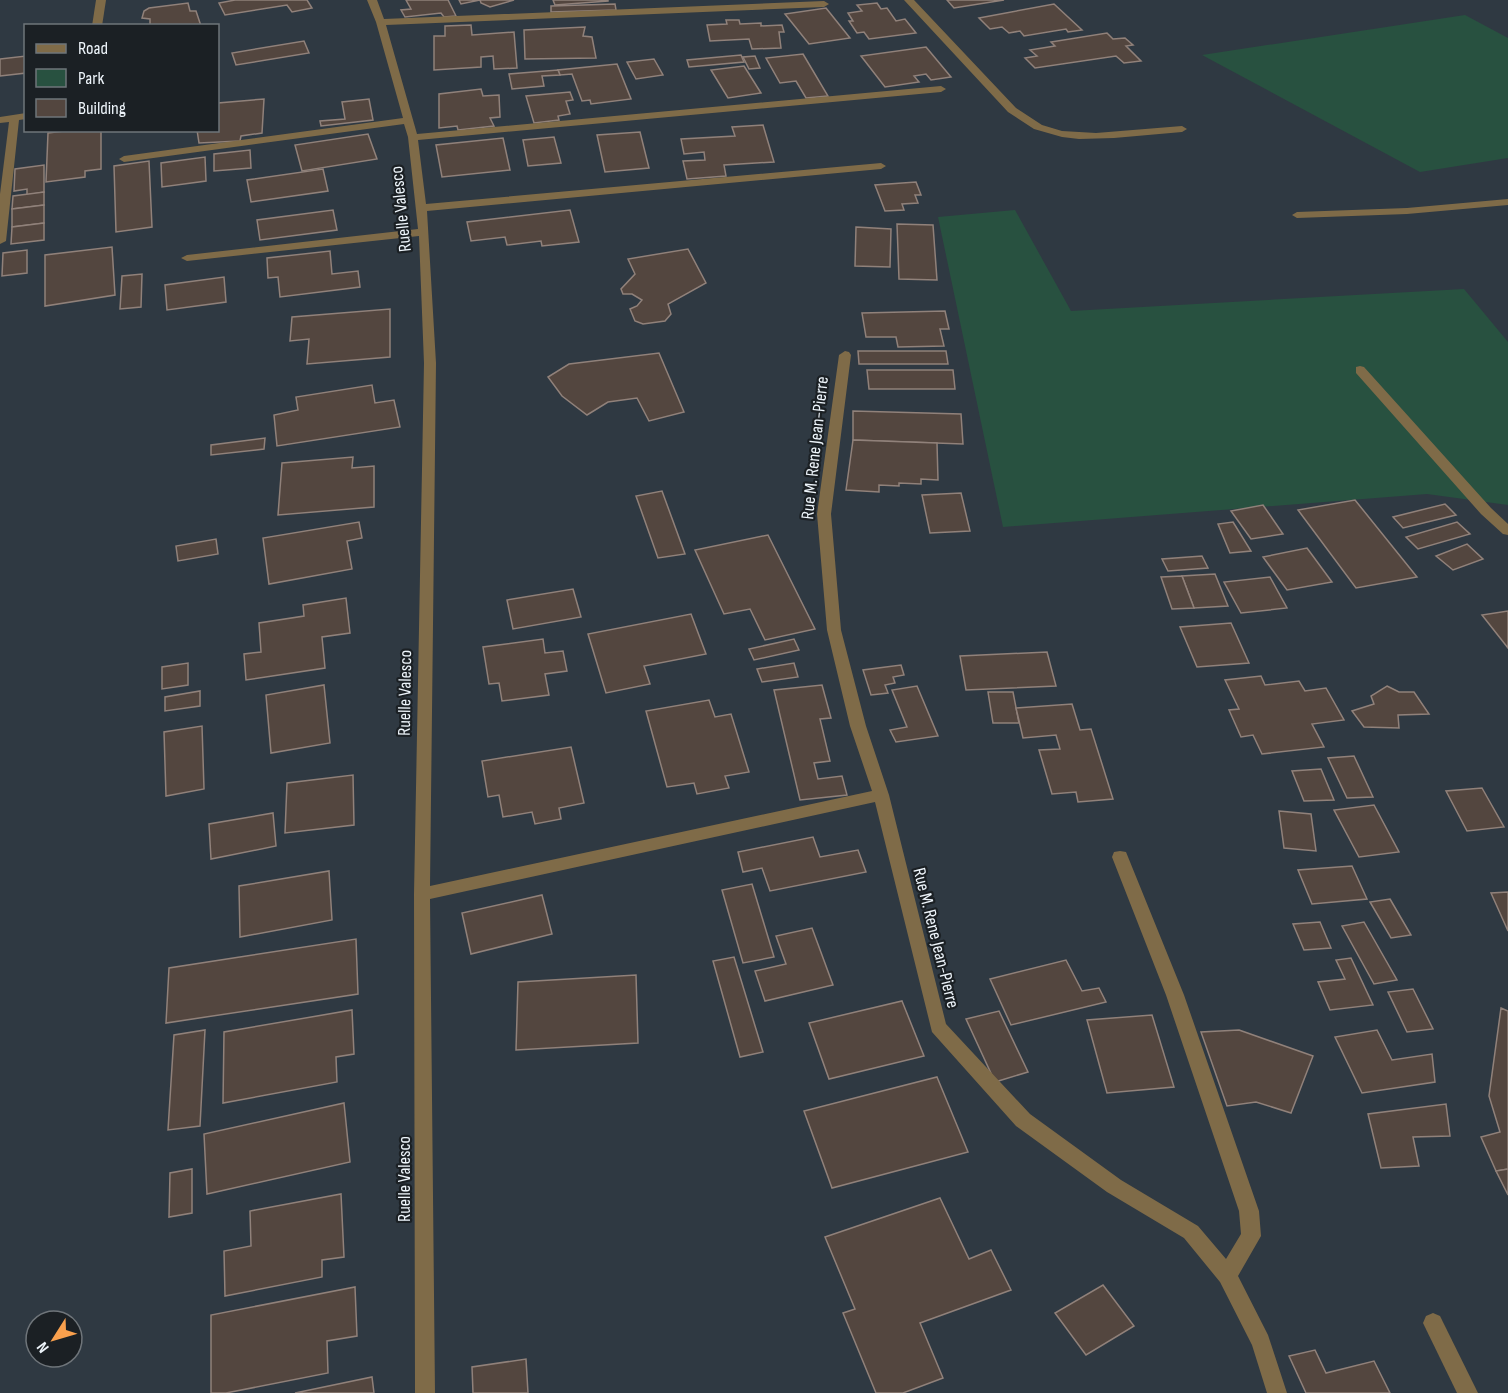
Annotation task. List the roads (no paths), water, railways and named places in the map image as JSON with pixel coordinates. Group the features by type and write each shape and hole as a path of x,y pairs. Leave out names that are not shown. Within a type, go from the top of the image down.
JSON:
{"street":[{"path":"97,24 101,0"},
{"name":"Ruelle Valesco","path":"372,0 381,22 413,137 424,232 430,363 422,894 425,1393"},
{"path":"909,0 1012,110 1046,131 1084,135 1182,129"},
{"path":"381,22 824,4"},
{"path":"413,137 941,89"},
{"path":"0,120 24,116"},
{"path":"0,241 14,118"},
{"path":"124,159 408,120"},
{"path":"421,208 881,166"},
{"path":"1297,215 1407,211 1508,202"},
{"path":"187,258 424,232"},
{"name":"Rue M. Rene Jean-Pierre","path":"845,355 824,514 834,630 858,726 880,795 938,1026 1023,1120 1114,1186 1191,1232 1227,1275 1261,1342 1277,1393"},
{"path":"1360,370 1486,511 1508,531"},
{"path":"422,894 880,795"},
{"path":"1120,857 1175,995 1249,1211 1251,1236 1227,1275"},
{"path":"1432,1323 1468,1393"}]}
